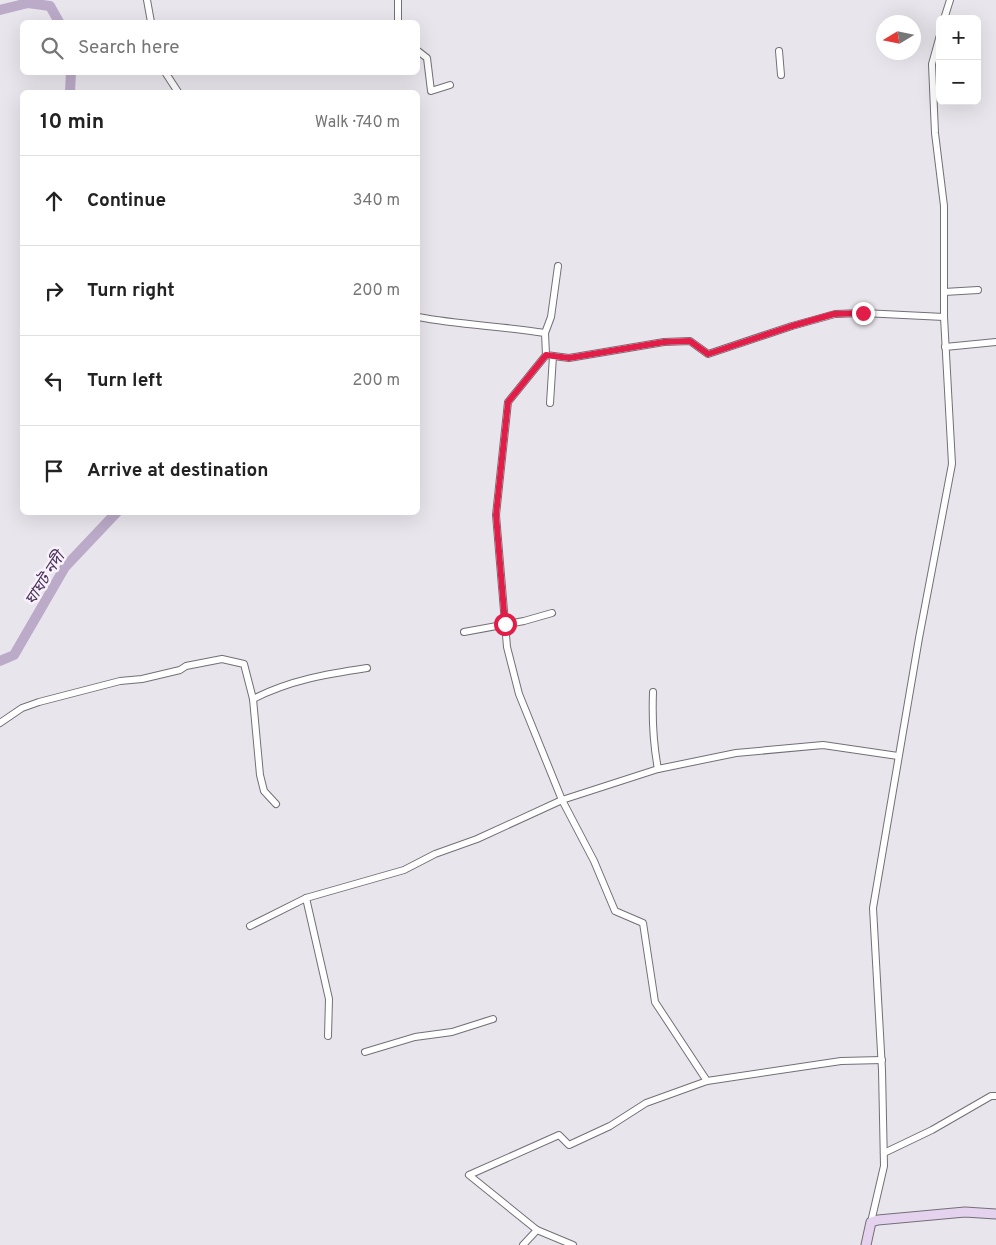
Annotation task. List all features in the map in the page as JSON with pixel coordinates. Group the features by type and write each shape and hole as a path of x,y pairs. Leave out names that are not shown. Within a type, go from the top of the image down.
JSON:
{"street":[{"path":"147,0 151,20"},
{"path":"398,0 398,20"},
{"path":"945,15 950,0"},
{"path":"780,50 781,75"},
{"path":"866,1245 884,1166 882,1060 873,908 898,756 952,464 944,316 944,206 935,132 932,64 936,50"},
{"path":"420,53 427,58 431,91 450,86"},
{"path":"167,75 177,90"},
{"path":"550,403 550,355 545,333 551,318 558,266"},
{"path":"944,292 978,290"},
{"path":"550,355 569,358 664,342 690,341 708,354 834,314 863,313 944,316"},
{"path":"420,317 444,322 513,328 545,333"},
{"path":"946,347 996,342"},
{"path":"550,355 508,402 496,515 507,647 519,694 562,800 594,861 616,911 643,922 654,1002 707,1081"},
{"path":"464,632 524,621 552,613"},
{"path":"0,723 22,708 39,702 120,681 142,679 180,670 186,666 222,659 244,664 253,699 260,775 264,791 276,804"},
{"path":"253,699 268,691 316,676 367,668"},
{"path":"653,692 653,746 658,769"},
{"path":"250,926 306,898 404,870 435,854 477,839 562,800 658,769 736,753 823,746 898,756"},
{"path":"306,898 329,999 328,1036"},
{"path":"365,1052 415,1037 452,1032 493,1019"},
{"path":"572,1245 537,1230 469,1174 559,1135 569,1145 610,1126 646,1103 707,1081 840,1061 882,1060"},
{"path":"884,1153 932,1130 991,1096 996,1096"},
{"path":"871,1222 965,1212 996,1214"},
{"path":"523,1245 537,1230"}],"waterway":[{"name":"ঘাঘট নদী","path":"0,10 28,3 50,6 58,20"},
{"name":"ঘাঘট নদী","path":"70,90 71,75"},
{"name":"ঘাঘট নদী","path":"0,661 14,655 65,567 114,515"}],"route":[{"path":"505,624 496,515 508,402 546,355 569,358 664,342 690,341 708,354 834,314 863,313"}]}
